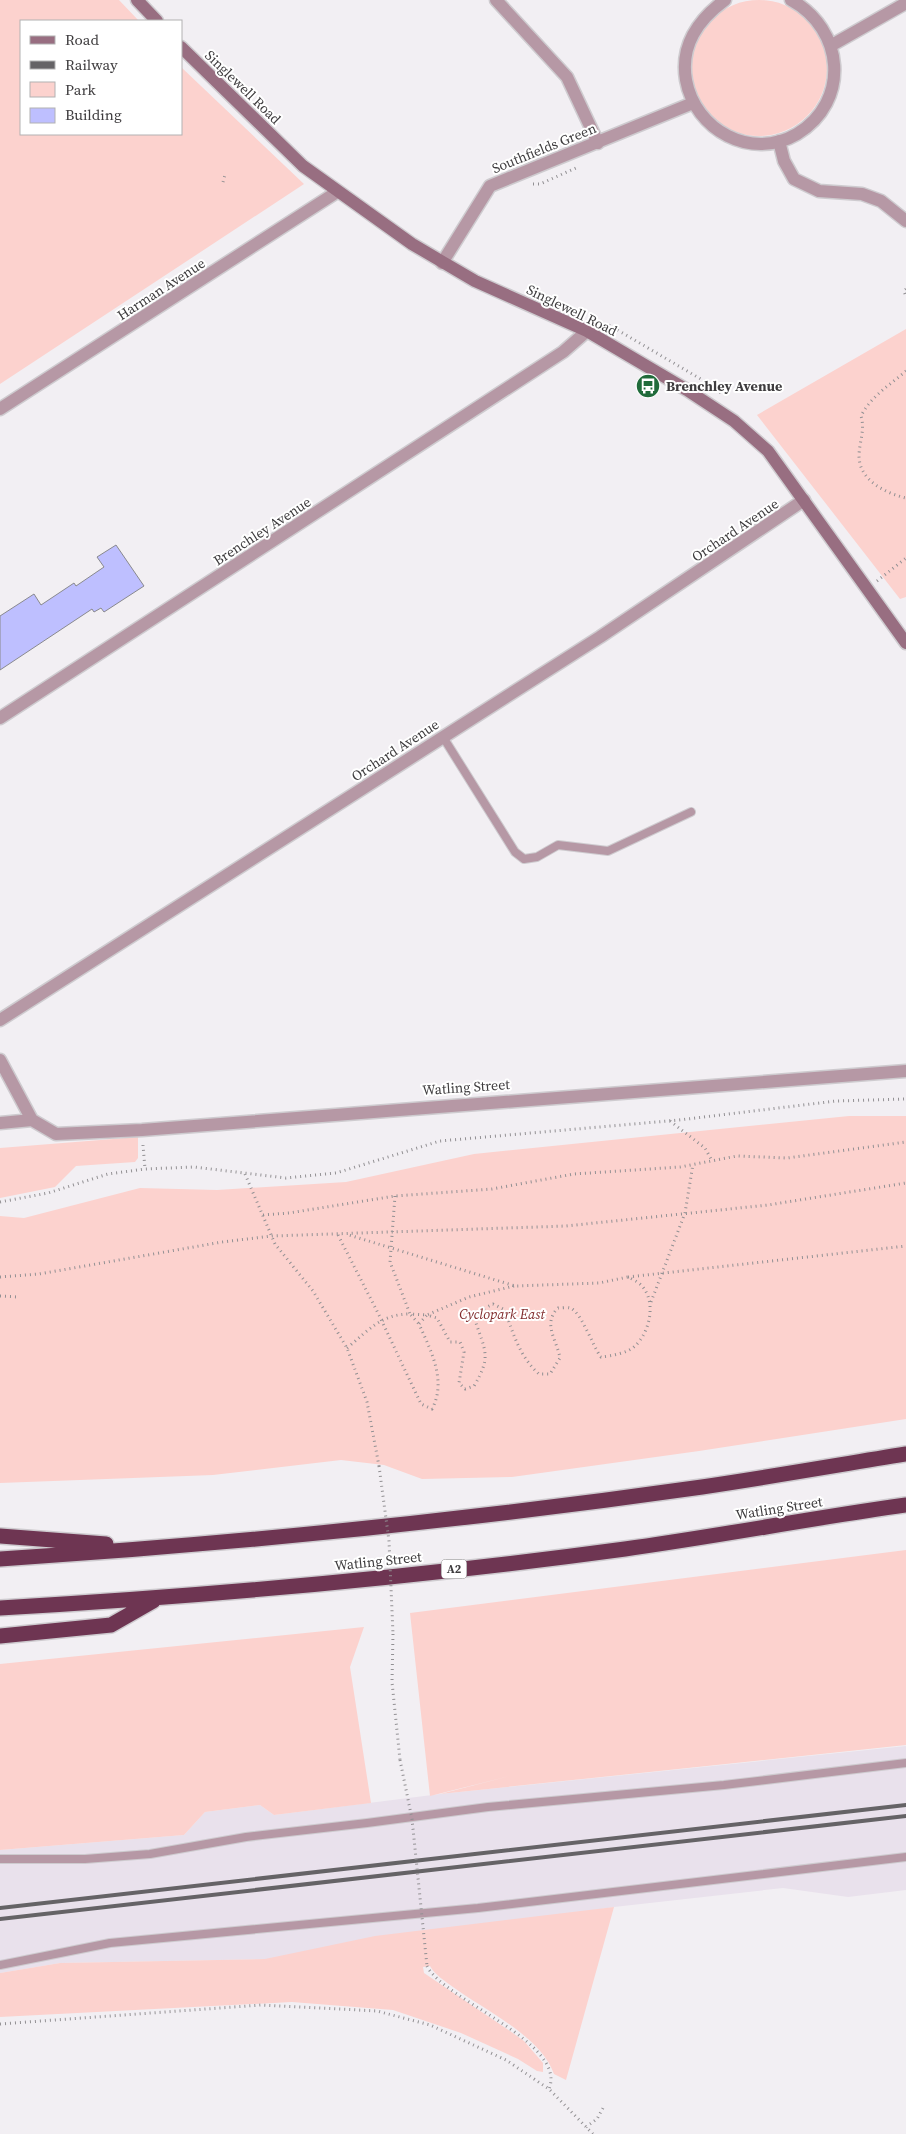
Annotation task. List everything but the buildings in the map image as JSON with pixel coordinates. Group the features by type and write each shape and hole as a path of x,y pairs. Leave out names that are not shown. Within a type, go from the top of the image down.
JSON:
{"highway":[{"path":"0,1559 288,1537 523,1511 704,1487 906,1454"},
{"name":"Watling Street","path":"0,1608 157,1599 404,1575 616,1550 906,1505"},
{"path":"0,1536 162,1548"},
{"path":"0,1636 111,1624 157,1599"}],"street":[{"path":"136,0 156,20"},
{"path":"496,0 567,77 598,144"},
{"path":"725,0 706,15 690,38 684,60 684,72 693,103 703,118 722,134 752,143 779,141 796,134 812,121 824,106 833,80 835,67 832,45 821,25 801,5 791,0"},
{"path":"832,45 906,3"},
{"name":"Singlewell Road","path":"182,48 303,166 337,192 442,263 475,281 587,331 687,390 734,421 768,451 906,643"},
{"name":"Southfields Green","path":"442,263 490,186 598,144 693,103"},
{"path":"779,141 784,161 794,179 819,192 862,194 881,201 906,221"},
{"name":"Harman Avenue","path":"0,409 337,192"},
{"name":"Brenchley Avenue","path":"0,718 555,357 587,331"},
{"name":"Orchard Avenue","path":"0,1020 680,586 804,500"},
{"path":"0,1060 32,1120 0,1123"},
{"name":"Watling Street","path":"32,1120 56,1134 142,1130 906,1071"}],"lane":[{"path":"443,737 515,852 524,859 537,857 558,845 590,847 608,851 691,812"},
{"path":"0,1859 85,1859 150,1854 246,1837 488,1807 724,1785 906,1763"},
{"path":"0,1965 110,1943 478,1908 906,1857"}],"path":[{"path":"527,184 540,184 573,170 578,163"},
{"path":"223,182 225,175"},
{"path":"906,288 904,291 906,297"},
{"path":"603,322 713,386 723,395"},
{"path":"906,371 874,397 865,408 861,416 864,425 859,457 870,482 888,493 906,498"},
{"path":"866,588 878,581 906,558"},
{"path":"872,574 878,581"},
{"path":"0,1202 48,1193 108,1174 145,1169 194,1167 286,1178 336,1173 440,1141 669,1121 836,1101 906,1099"},
{"path":"669,1121 705,1148 711,1159"},
{"path":"142,1130 145,1169"},
{"path":"263,1215 395,1196 492,1189 574,1174 680,1167 711,1159 737,1156 787,1158 906,1142"},
{"path":"347,1348 381,1319 395,1314 427,1315 436,1318 450,1342 460,1342 464,1352 459,1383 465,1389 474,1386 483,1372 487,1354 475,1320 479,1311 493,1304 504,1310 526,1362 539,1374 550,1374 560,1358 558,1348 549,1328 551,1315 558,1308 571,1308 577,1313 601,1357 611,1356 634,1347 648,1325 651,1303 685,1213 693,1164"},
{"path":"245,1174 275,1244 313,1291 347,1348 367,1402 379,1466 389,1541 392,1682 400,1760 411,1812 427,1966 431,1972 450,1988 518,2034 532,2046 550,2072 549,2089"},
{"path":"0,1277 40,1274 222,1242 272,1236 338,1236 566,1226 768,1205 906,1183"},
{"path":"338,1236 381,1319 421,1404 432,1409 437,1400 440,1383 430,1348 419,1324 410,1314 390,1262 395,1196"},
{"path":"349,1235 514,1286"},
{"path":"419,1324 427,1315 469,1297 514,1286 599,1283 628,1277 906,1246"},
{"path":"628,1277 642,1285 651,1303"},
{"path":"0,1296 18,1297"},
{"path":"0,2024 261,2004 377,2011 430,2025 506,2060 549,2089 593,2134"},
{"path":"586,2127 597,2119 603,2108"}],"shaded area":[{"path":"906,1746 906,1890 848,1897 783,1888 614,1907 273,1959 60,1963 0,1973 0,1850 184,1835 205,1812 260,1805 274,1815 440,1794"}],"green space":[{"path":"0,0 119,0 138,20 20,20 20,135 182,135 182,68 304,184 0,384"},
{"path":"759,0 785,5 797,11 807,20 816,30 822,42 827,68 822,94 816,106 807,116 797,125 785,131 759,136 733,131 721,125 711,116 702,106 696,94 691,68 696,42 702,30 711,20 721,11 733,5"},
{"path":"906,329 906,597 900,599 757,415"},
{"name":"Cyclopark East","path":"849,1116 906,1116 906,1419 699,1451 512,1477 422,1479 384,1465 341,1460 213,1475 0,1483 0,1216 24,1218 140,1188 217,1190 346,1182 474,1154"},
{"path":"138,1137 138,1158 135,1162 76,1166 55,1187 0,1198 0,1148"},
{"path":"906,1550 906,1745 440,1794 510,1776 430,1796 410,1613"},
{"path":"364,1627 350,1667 371,1803 274,1815 260,1805 205,1812 184,1835 0,1850 0,1664"},
{"path":"614,1907 566,2080 554,2074 547,2060 525,2036 444,1980 430,1966 423,1967 424,1973 524,2041 543,2063 543,2072 537,2071 518,2059 461,2033 393,2010 292,2002 0,2017 0,1973 60,1963 265,1959 375,1936"}],"railway":[{"path":"0,1908 906,1805"},
{"path":"0,1919 906,1816"}],"place":[{"name":"Brenchley Avenue","path":"648,386"}]}
